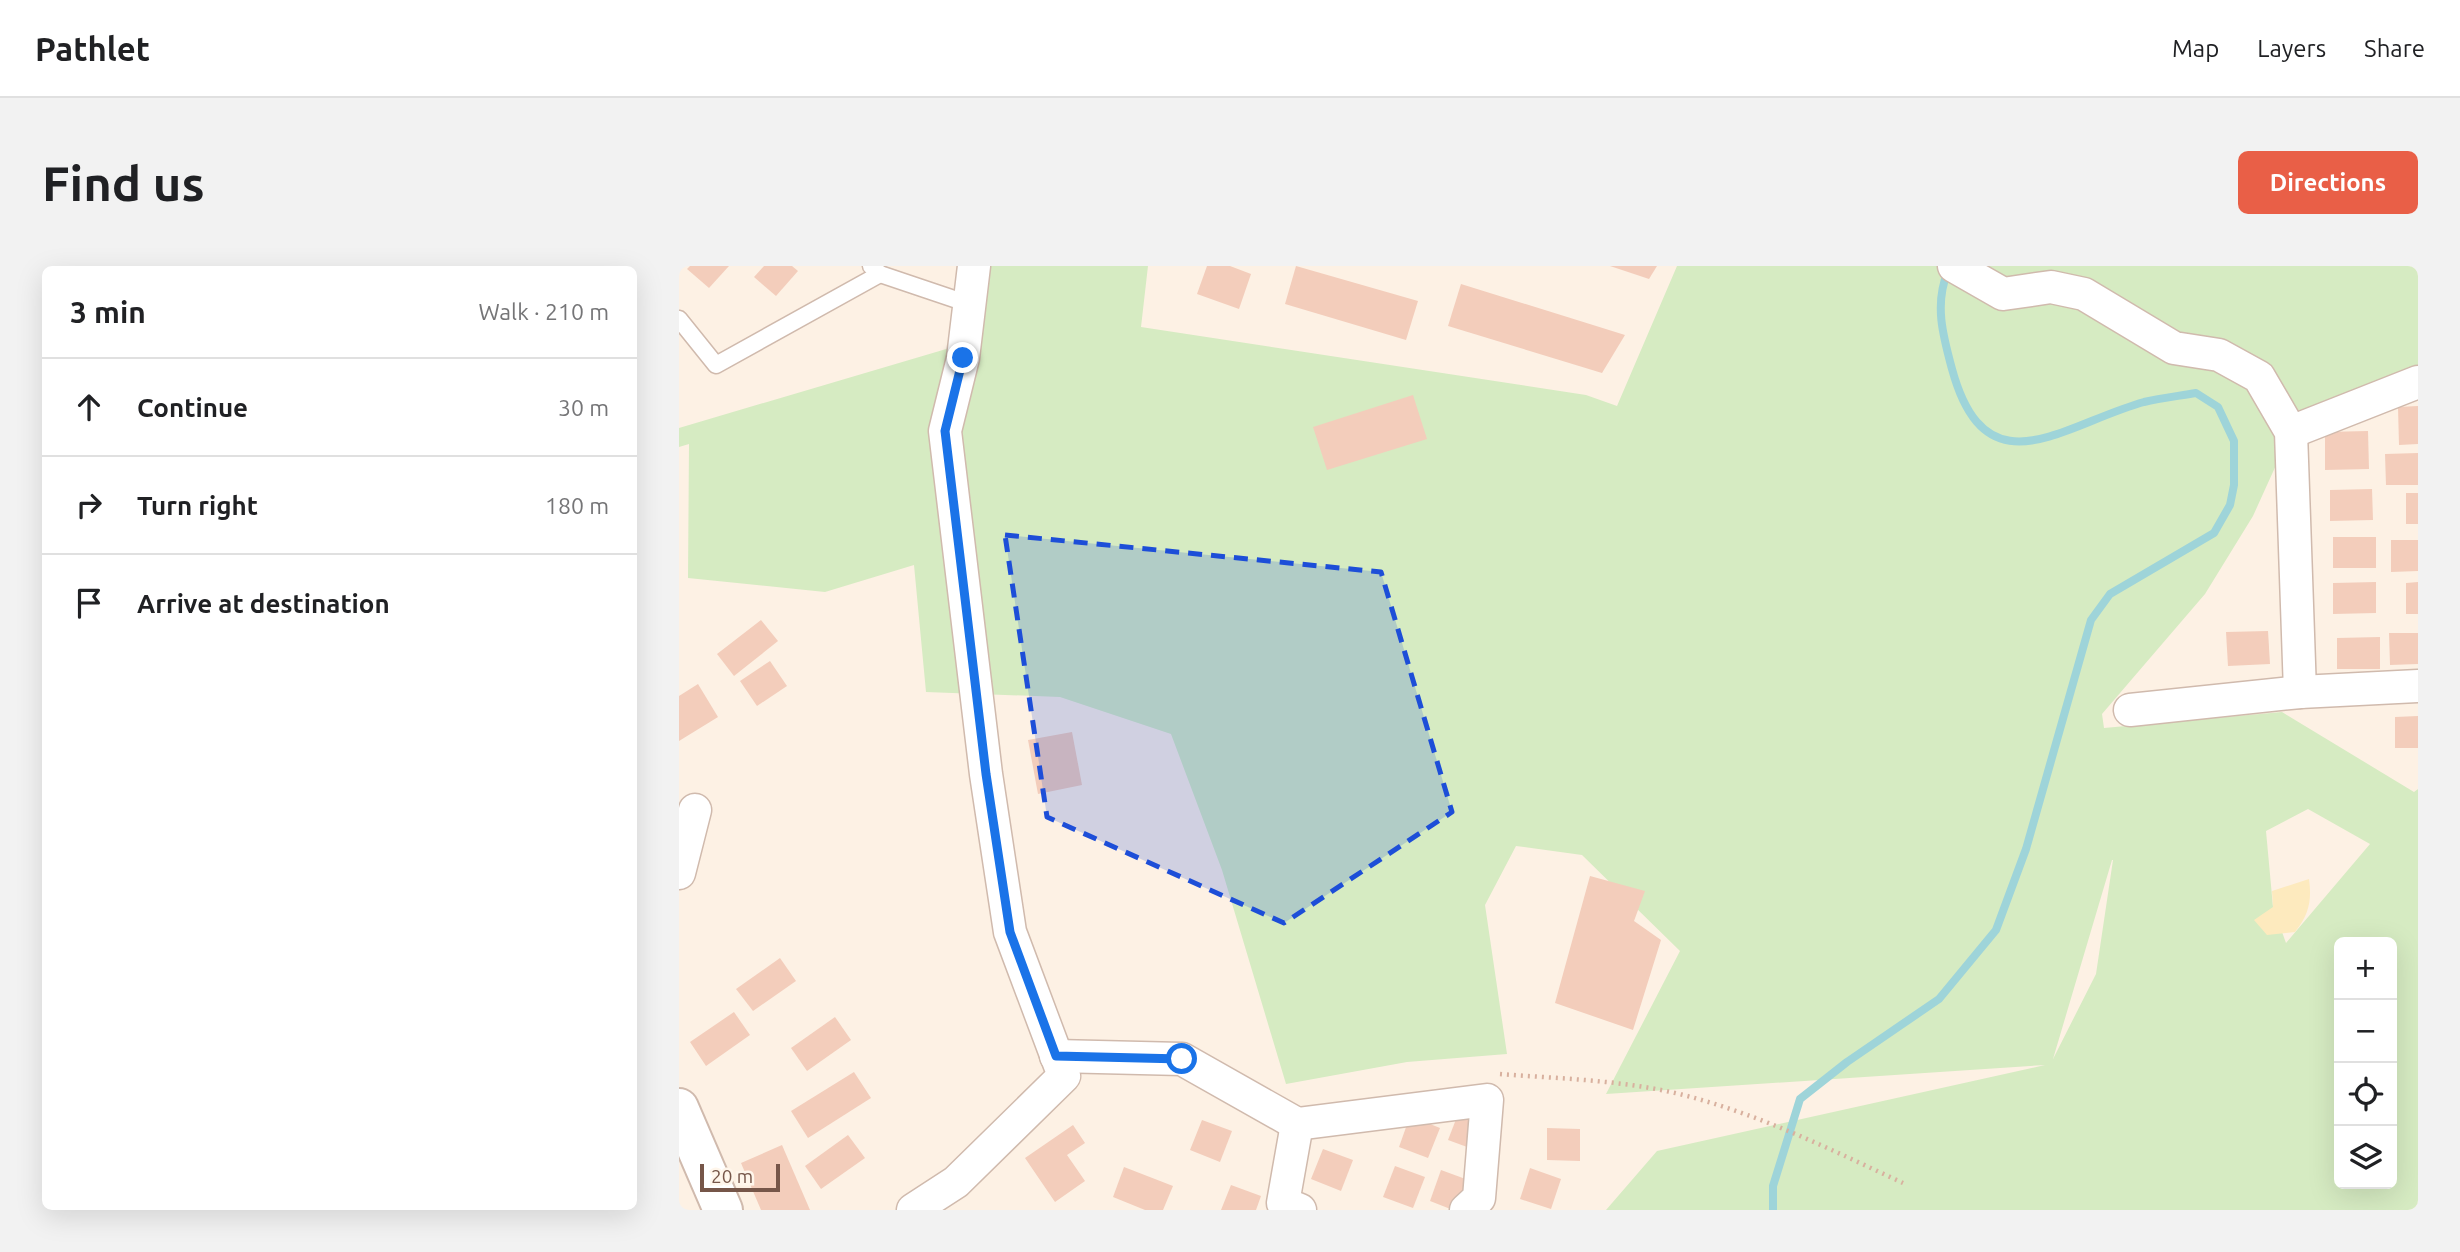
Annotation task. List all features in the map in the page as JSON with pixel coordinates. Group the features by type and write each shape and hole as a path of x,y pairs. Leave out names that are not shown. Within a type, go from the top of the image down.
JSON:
{"street":[{"path":"913,1210 956,1182 1064,1076 1010,932 986,774 945,431 963,358 974,266"},
{"path":"1954,266 2003,294 2051,287 2084,294 2174,348 2219,355 2259,377 2291,432 2300,692"},
{"path":"2291,432 2418,382"},
{"path":"2130,710 2300,692 2418,686"},
{"path":"679,873 695,810"},
{"path":"1056,1056 1182,1059 1297,1124 1487,1100 1479,1198 1466,1210"},
{"path":"679,1108 723,1210"},
{"path":"1297,1124 1283,1203 1300,1210"}],"lane":[{"path":"679,319 716,365 876,270 969,304"}],"highlighted area":[{"path":"1005,535 1381,572 1452,812 1284,923 1047,817"}],"green space":[{"path":"958,266 1148,266 1141,327 1586,395 1617,406 1677,266 2418,266 2418,382 2291,432 2253,516 2205,594 2102,714 2104,728 2282,712 2414,792 2418,789 2418,1210 1606,1210 1657,1151 2045,1065 1606,1094 1680,951 1582,855 1516,846 1485,905 1507,1054 1407,1062 1286,1084 1222,870 1171,734 1060,697 926,692 914,565 825,592 688,578 689,444 679,447 679,428 953,347","holes":["2308,809 2370,844 2286,943 2273,907 2266,831","2112,860 2096,974 2053,1059"]}],"sand":[{"path":"2309,879 2308,907 2300,926 2295,932 2267,935 2254,920 2273,907 2272,891"}],"building":[{"path":"690,266 729,266 709,288 687,269"},
{"path":"764,266 792,266 798,271 776,296 754,277"},
{"path":"1207,266 1230,266 1251,274 1239,309 1197,294"},
{"path":"1296,266 1418,301 1406,340 1285,304"},
{"path":"1610,266 1657,266 1649,279"},
{"path":"1461,284 1625,335 1602,373 1448,326"},
{"path":"1413,395 1427,439 1327,470 1313,427"},
{"path":"2418,406 2418,444 2399,445 2398,407"},
{"path":"2368,431 2369,469 2325,470 2325,432"},
{"path":"2418,453 2418,485 2386,485 2385,454"},
{"path":"2372,489 2373,520 2330,521 2330,490"},
{"path":"2406,493 2418,493 2418,524 2406,524"},
{"path":"2333,537 2376,537 2376,568 2333,568"},
{"path":"2391,540 2418,540 2418,571 2391,572"},
{"path":"2376,582 2376,613 2333,614 2333,583"},
{"path":"2418,582 2418,614 2406,614 2406,583"},
{"path":"761,620 778,641 734,676 717,654"},
{"path":"2268,631 2270,664 2228,666 2226,632"},
{"path":"2389,633 2418,633 2418,664 2390,665"},
{"path":"2380,637 2380,669 2337,669 2337,638"},
{"path":"770,661 787,686 757,706 740,681"},
{"path":"698,684 718,717 679,741 679,696"},
{"path":"2418,716 2418,748 2395,748 2395,717"},
{"path":"1072,732 1082,785 1038,794 1028,740"},
{"path":"1590,876 1645,891 1634,921 1661,940 1633,1030 1555,1003"},
{"path":"780,958 796,981 753,1011 736,989"},
{"path":"734,1012 750,1035 706,1066 690,1042"},
{"path":"835,1017 851,1040 807,1071 791,1048"},
{"path":"854,1072 871,1098 808,1138 791,1111"},
{"path":"1460,1109 1490,1120 1478,1151 1448,1140"},
{"path":"1410,1116 1440,1128 1428,1158 1399,1147"},
{"path":"1202,1120 1232,1131 1220,1162 1190,1150"},
{"path":"1073,1125 1085,1143 1067,1155 1085,1181 1055,1202 1025,1158"},
{"path":"1547,1128 1580,1129 1580,1161 1547,1160"},
{"path":"848,1135 865,1158 821,1189 805,1166"},
{"path":"782,1145 810,1210 761,1210 741,1163"},
{"path":"1323,1149 1353,1160 1341,1191 1311,1179"},
{"path":"1395,1166 1425,1177 1413,1208 1383,1197"},
{"path":"1124,1167 1173,1186 1163,1210 1145,1210 1113,1197"},
{"path":"1530,1168 1561,1179 1551,1209 1520,1199"},
{"path":"1441,1170 1471,1181 1453,1210 1430,1201"},
{"path":"1231,1185 1261,1196 1256,1210 1221,1210"}],"waterway":[{"path":"1773,1210 1773,1186 1800,1099 1847,1062 1939,999 1996,930 2026,849 2091,620 2110,594 2214,533 2230,505 2234,485 2234,441 2218,407 2196,393 2144,402 2031,441 2007,440 1985,430 1967,407 1952,369 1946,344 1941,320 1941,296 1948,271"}],"route":[{"path":"963,358 945,431 986,774 1010,932 1056,1056 1182,1059"}]}
